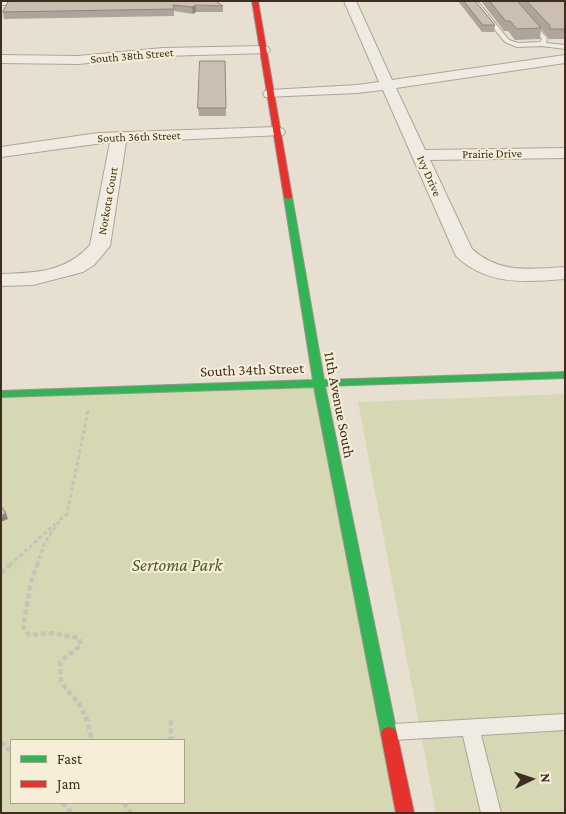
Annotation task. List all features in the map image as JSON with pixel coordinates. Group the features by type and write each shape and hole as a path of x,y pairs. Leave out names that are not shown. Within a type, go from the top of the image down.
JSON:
{"street":[{"path":"1,2 67,1"},
{"name":"11th Avenue South","path":"255,1 319,382 405,813"},
{"name":"Ivy Drive","path":"350,1 463,252 473,263 491,271 509,275 565,273"},
{"name":"South 38th Street","path":"1,59 78,60 163,52 263,50"},
{"path":"270,94 329,92 565,59"},
{"name":"South 36th Street","path":"1,152 98,138 277,132"},
{"name":"Norkota Court","path":"1,280 33,279 76,268 87,261 100,246 120,137"},
{"name":"Prairie Drive","path":"420,156 565,153"},
{"name":"South 34th Street","path":"1,394 565,375"}],"lane":[{"path":"474,1 507,41 517,45 542,44 565,46"},
{"path":"511,1 545,39 542,44"},
{"path":"388,732 565,722"},
{"path":"470,727 491,813"}],"path":[{"path":"1,573 67,514 88,411"},
{"path":"60,520 45,542 42,550 31,582 23,627 29,634 53,633 79,638 81,645 60,662 61,682 80,705 87,720 92,739"},
{"path":"170,739 171,718"},
{"path":"1,742 10,751"},
{"path":"63,804 72,813"}],"green space":[{"name":"Sertoma Park","path":"319,382 405,813 1,813 1,396"},
{"path":"565,394 565,813 436,813 358,402"}],"building":[{"path":"9,1 216,1 223,6 196,5 192,7 173,5 174,9 3,12"},
{"path":"464,1 475,1 495,25 483,25"},
{"path":"490,1 517,1 541,28 517,29 510,21 506,21"},
{"path":"527,1 565,1 565,29 550,29 550,26"},
{"path":"200,61 225,61 226,108 198,108"},
{"path":"1,506 6,513 1,516"}],"traffic: fast":[{"path":"288,197 322,402 389,734"},
{"path":"1,394 565,375"}],"traffic: jam":[{"path":"255,1 288,197"},
{"path":"389,734 405,813"}]}
